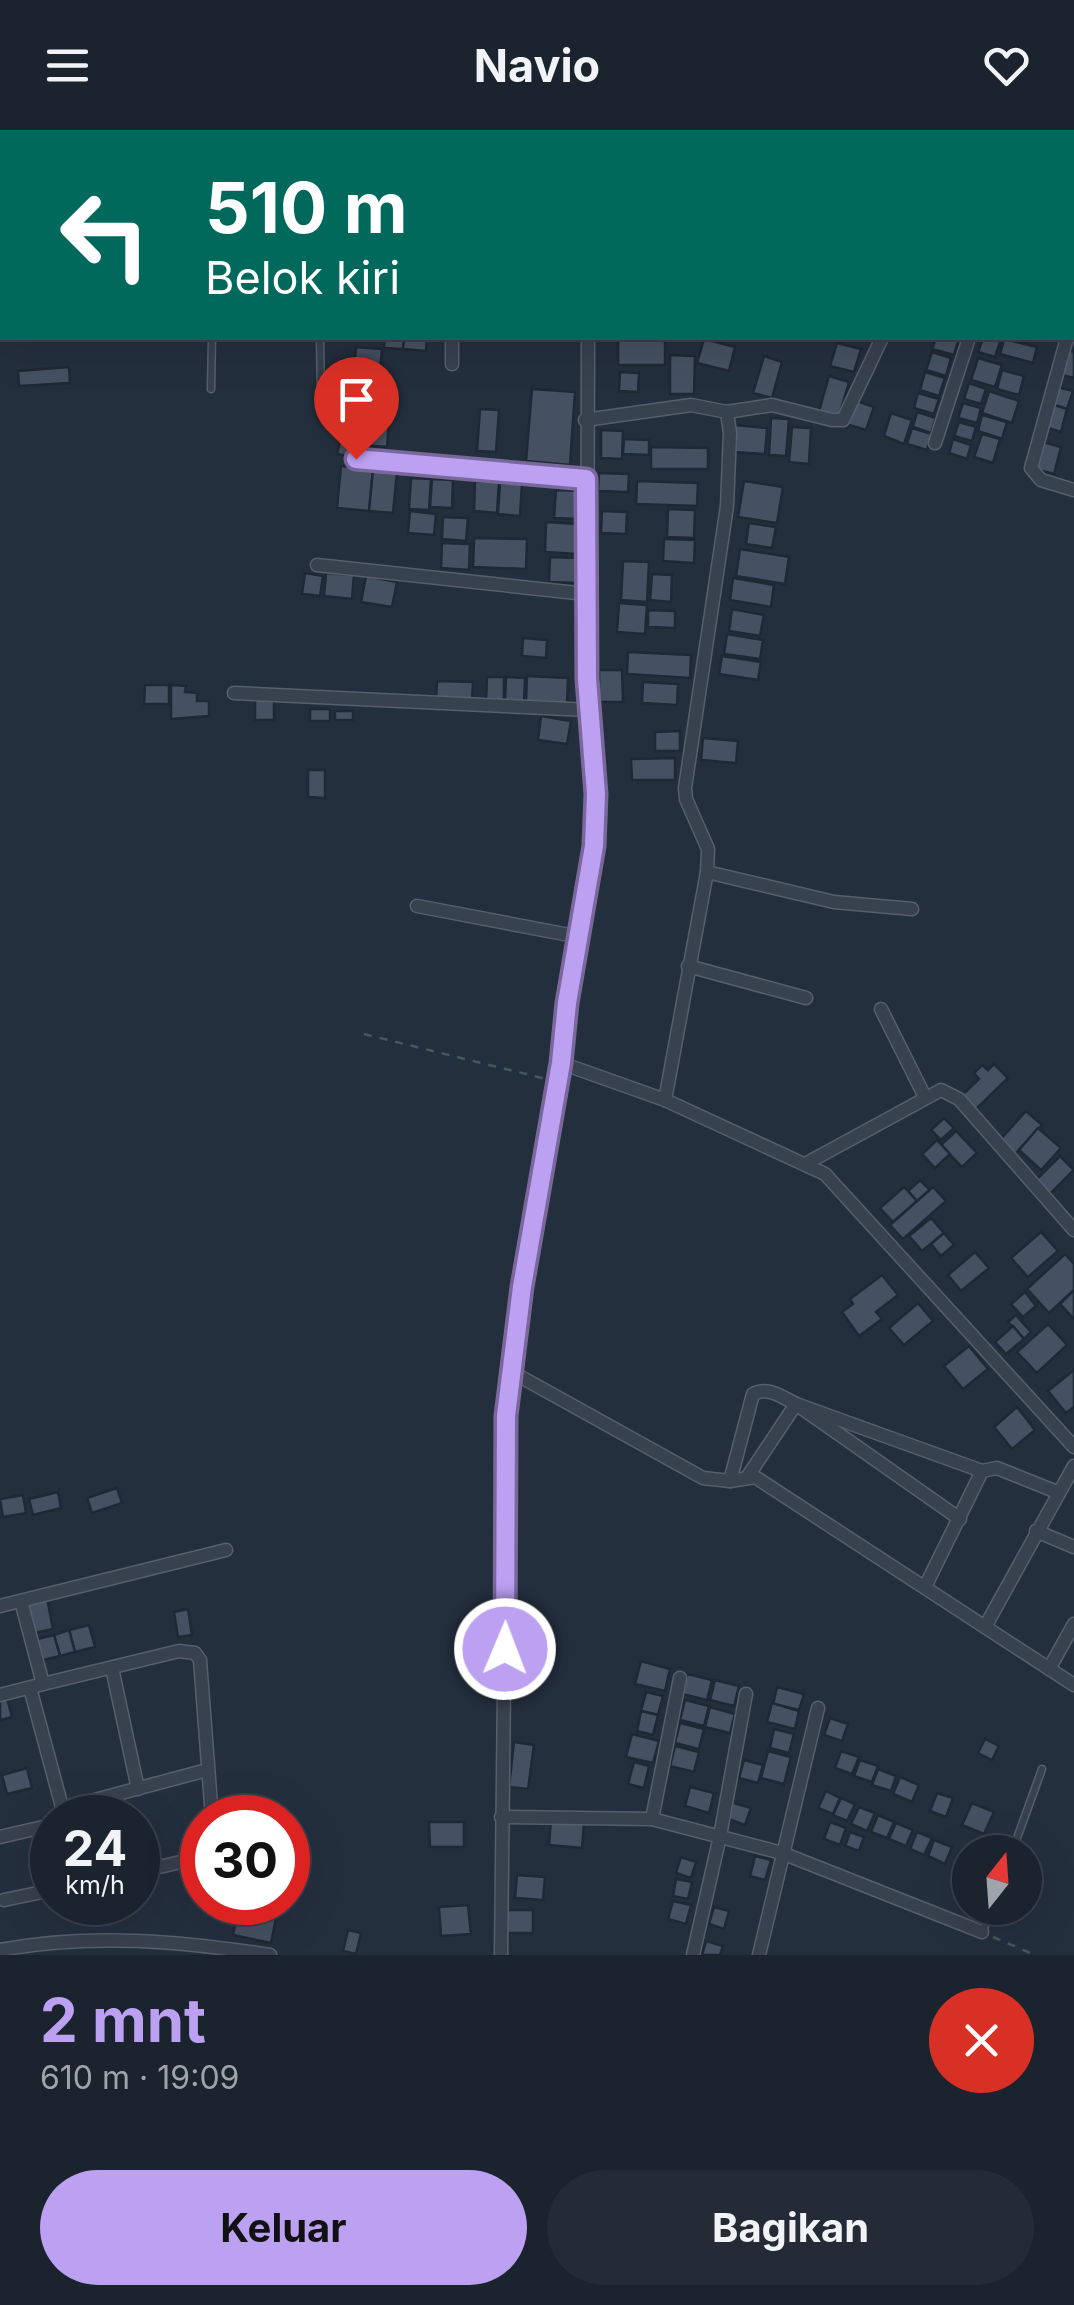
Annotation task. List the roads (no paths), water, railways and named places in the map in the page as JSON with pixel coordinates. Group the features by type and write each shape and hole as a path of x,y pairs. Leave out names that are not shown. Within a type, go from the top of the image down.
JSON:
{"street":[{"path":"452,340 452,364"},
{"path":"501,1955 506,1416 532,1228 580,937 596,794 586,594 588,340"},
{"path":"586,420 691,404 727,412 764,404 839,422 881,340"},
{"path":"935,443 968,340"},
{"path":"1066,340 1032,468 1041,480 1074,490"},
{"path":"665,1100 708,872 708,849 685,788 727,506 727,412"},
{"path":"356,459 586,479"},
{"path":"317,565 586,594"},
{"path":"234,693 589,710"},
{"path":"708,872 834,902 912,909"},
{"path":"416,906 580,937"},
{"path":"688,966 806,998"},
{"path":"881,1009 925,1096"},
{"path":"561,1063 665,1100 826,1174 1074,1447"},
{"path":"808,1163 940,1090 959,1099 1074,1230"},
{"path":"512,1372 703,1478 730,1480 748,1476 765,1483 1074,1685"},
{"path":"730,1480 753,1394 771,1391 796,1404 960,1519"},
{"path":"796,1404 982,1471 997,1468 1058,1492"},
{"path":"748,1476 796,1404"},
{"path":"984,1626 1074,1466"},
{"path":"924,1588 982,1471"},
{"path":"1036,1531 1074,1547"},
{"path":"0,1606 226,1550"},
{"path":"20,1601 59,1795"},
{"path":"1050,1669 1074,1624"},
{"path":"0,1695 180,1651 195,1654 200,1660 210,1795"},
{"path":"112,1668 138,1789"},
{"path":"652,1819 680,1678"},
{"path":"692,1955 720,1836 746,1694"},
{"path":"758,1955 818,1708"},
{"path":"119,1795 207,1770"},
{"path":"501,1817 652,1819 782,1854 982,1932"},
{"path":"0,1837 30,1830"},
{"path":"4,1900 30,1895"},
{"path":"0,1950 48,1940 136,1940 270,1955"}],"lane":[{"path":"210,389 212,340"},
{"path":"320,340 321,396"},
{"path":"1018,1835 1042,1770"},
{"path":"982,1932 985,1925"}]}
